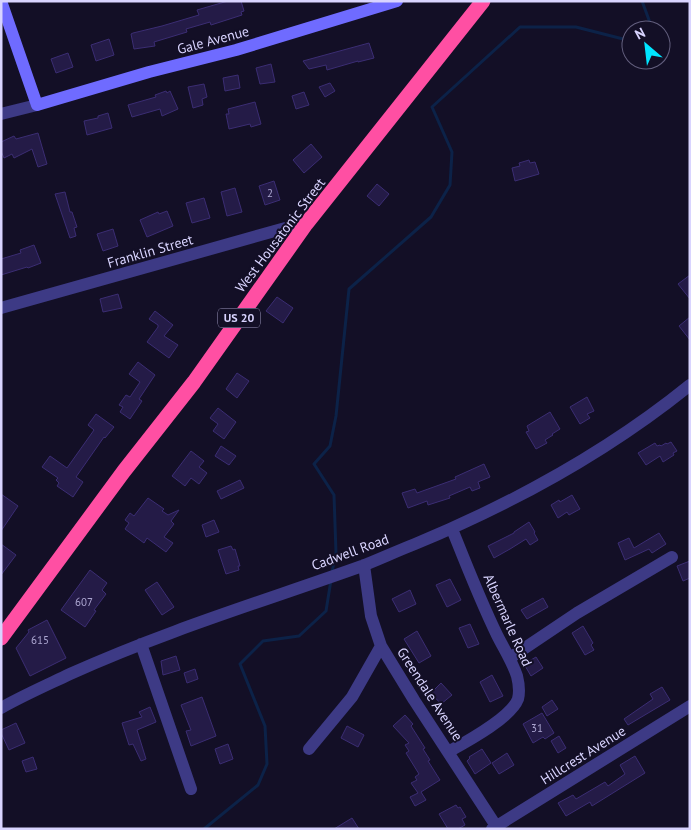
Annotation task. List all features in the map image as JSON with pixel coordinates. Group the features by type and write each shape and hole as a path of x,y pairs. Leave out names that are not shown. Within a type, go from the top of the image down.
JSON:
{"highway":[{"name":"West Housatonic Street","path":"1,638 124,471 194,382 306,224 483,1"}],"street":[{"path":"1,1 37,105 1,114"},
{"name":"Gale Avenue","path":"37,105 149,72 236,50 397,1"},
{"name":"Franklin Street","path":"1,308 289,227 306,224"},
{"name":"Cadwell Road","path":"1,708 98,661 364,565 489,512 566,471 638,425 690,385"},
{"name":"Albermarle Road","path":"448,752 470,740 509,712 517,700 520,689 510,658 497,635 474,584 452,529"},
{"path":"510,658 577,613 672,557"},
{"name":"Greendale Avenue","path":"364,565 371,616 381,646 495,828"},
{"path":"141,644 191,788"},
{"path":"309,749 352,696 381,646"},
{"name":"Hillcrest Avenue","path":"495,828 690,706"}],"building":[{"path":"228,1 241,1 244,11 241,12 242,15 211,25 210,22 186,29 187,32 154,42 155,46 134,49 131,34 199,15 197,10"},
{"path":"109,39 114,55 96,61 91,45"},
{"path":"369,43 374,58 327,70 326,65 309,69 303,61"},
{"path":"68,53 73,67 56,73 51,59"},
{"path":"271,64 275,82 260,84 256,68"},
{"path":"238,75 240,88 225,91 223,78"},
{"path":"330,83 335,91 325,97 319,87"},
{"path":"204,84 207,97 202,99 203,105 193,108 188,87"},
{"path":"166,91 167,93 170,91 178,109 162,116 160,109 132,117 128,105 156,97 155,95"},
{"path":"304,92 309,105 296,109 292,96"},
{"path":"255,102 261,124 251,127 250,124 229,129 226,114 229,114 228,109"},
{"path":"108,113 112,128 87,135 84,121 98,118 98,116"},
{"path":"38,133 47,164 38,167 32,149 14,158 12,154 4,158 1,151 1,142 14,136 16,139"},
{"path":"311,144 322,157 304,173 293,160"},
{"path":"529,160 530,163 535,162 539,174 515,181 512,168 520,166 519,163"},
{"path":"274,181 280,200 265,205 259,186"},
{"path":"377,184 389,194 379,206 367,196"},
{"path":"235,188 242,212 227,216 221,192"},
{"path":"65,192 70,212 72,212 77,227 74,228 76,236 70,238 55,194"},
{"path":"204,198 210,218 192,223 186,203"},
{"path":"167,211 173,226 147,237 140,220 158,212 159,214"},
{"path":"113,229 118,246 103,251 97,234"},
{"path":"34,245 41,263 1,275 1,259 21,253 20,250"},
{"path":"690,275 690,299 678,284"},
{"path":"118,294 122,308 103,312 100,299"},
{"path":"277,297 293,308 283,323 266,311"},
{"path":"155,311 173,325 164,336 178,345 169,358 147,342 158,327 149,319"},
{"path":"690,317 690,340 679,326"},
{"path":"138,362 155,375 139,399 142,401 130,419 120,412 123,407 119,405 126,395 130,397 140,382 129,374"},
{"path":"237,373 249,381 237,398 226,389"},
{"path":"587,397 594,411 587,414 590,418 580,424 570,407"},
{"path":"218,408 236,422 224,439 213,431 218,424 210,418"},
{"path":"550,412 560,429 545,440 547,443 536,449 526,432 529,431 527,426"},
{"path":"96,414 114,427 104,437 76,477 83,482 73,497 57,486 59,483 56,480 58,478 42,467 50,456 67,468 94,430 88,425"},
{"path":"671,442 677,451 663,462 660,456 646,465 638,453 655,443 657,446 661,446"},
{"path":"221,446 236,456 229,465 215,456"},
{"path":"191,451 204,461 199,467 207,473 199,484 191,478 185,486 172,476"},
{"path":"484,464 490,477 478,482 480,488 472,491 470,487 449,496 450,498 428,505 427,501 408,508 402,493 415,489 417,493 456,479 455,477"},
{"path":"240,480 244,488 221,499 217,491"},
{"path":"1,494 18,506 1,531"},
{"path":"572,495 580,509 569,515 567,512 558,518 551,505"},
{"path":"148,498 164,509 162,511 168,515 179,510 171,521 174,524 164,537 173,543 166,552 147,538 144,543 125,529 129,523 125,520 130,513 134,516"},
{"path":"214,520 219,532 206,537 202,525"},
{"path":"529,522 538,540 530,545 526,539 494,558 488,546 514,533"},
{"path":"659,533 666,544 652,553 649,549 625,560 618,543 629,538 634,548"},
{"path":"1,544 16,555 1,575"},
{"path":"231,546 233,550 235,549 240,566 238,566 239,570 226,574 218,550"},
{"path":"690,561 690,578 683,581 677,566"},
{"path":"90,570 107,583 102,590 106,594 94,610 96,611 85,627 61,610"},
{"path":"450,579 461,600 447,607 436,585"},
{"path":"157,582 174,607 162,615 145,590"},
{"path":"410,590 416,604 399,612 392,599"},
{"path":"543,598 548,607 527,619 521,610"},
{"path":"47,620 66,658 30,676 16,648 29,632 28,630"},
{"path":"470,624 479,644 468,648 459,628"},
{"path":"583,626 593,643 591,645 594,650 585,655 572,633"},
{"path":"417,631 431,656 419,663 404,639"},
{"path":"176,656 180,670 163,675 161,661"},
{"path":"536,657 543,668 531,676 524,664"},
{"path":"195,669 198,679 187,683 184,673"},
{"path":"492,675 503,696 490,702 480,682"},
{"path":"441,683 452,695 441,704 431,693"},
{"path":"662,687 670,700 628,725 624,719 653,699 650,694"},
{"path":"202,697 216,736 191,746 186,731 191,730 181,705"},
{"path":"552,700 558,709 547,716 542,707"},
{"path":"150,707 156,722 137,730 146,759 141,761 133,744 129,745 122,723 142,717 139,712"},
{"path":"542,713 554,733 545,739 543,737 533,743 523,724"},
{"path":"405,715 413,724 411,726 425,748 423,749 430,760 428,761 440,780 421,792 426,800 415,806 410,797 418,793 411,783 417,780 415,777 419,774 406,753 409,751 405,745 409,743 393,726"},
{"path":"16,723 25,743 9,750 1,730"},
{"path":"347,726 364,735 358,747 341,738"},
{"path":"559,736 566,748 558,753 551,741"},
{"path":"228,744 233,759 220,764 215,749"},
{"path":"482,749 491,763 475,774 467,761 469,757"},
{"path":"507,753 514,765 499,774 492,763"},
{"path":"635,756 645,773 592,806 590,802 566,816 558,803 573,795 576,799 605,782 608,786 625,774 620,765"},
{"path":"33,757 37,769 26,772 22,761"},
{"path":"456,805 458,808 460,807 466,817 462,819 465,825 458,829 448,829 439,814"},
{"path":"352,818 359,829 334,829"}],"waterway":[{"path":"642,1 649,20"},
{"path":"332,572 336,553 334,495 314,464 330,446 336,416 349,289 431,217 450,185 452,152 432,107 520,27 576,27 621,38"},
{"path":"204,829 258,785 267,764 265,726 240,664 263,641 299,636 326,611 331,580"}]}
